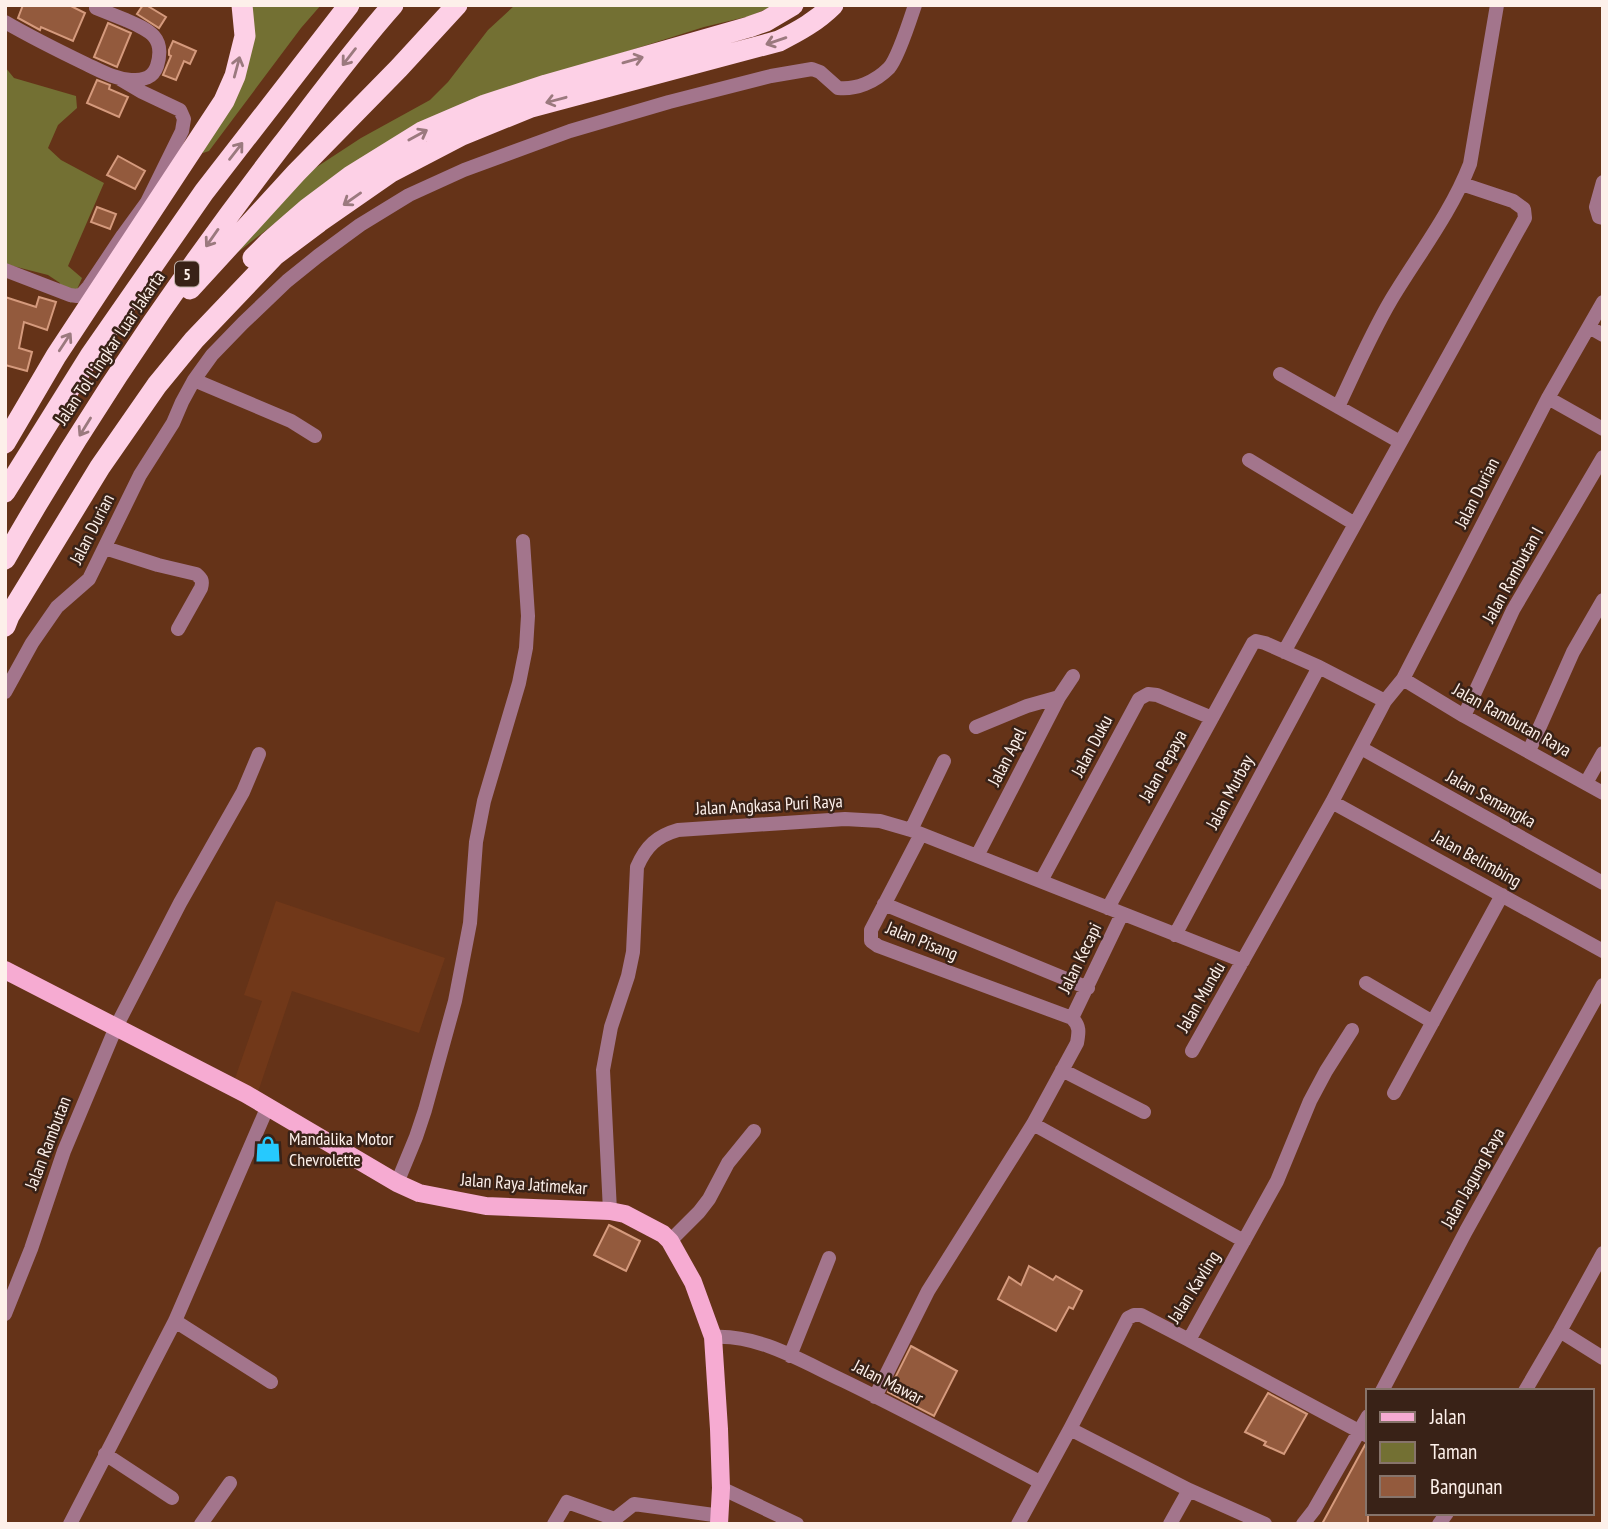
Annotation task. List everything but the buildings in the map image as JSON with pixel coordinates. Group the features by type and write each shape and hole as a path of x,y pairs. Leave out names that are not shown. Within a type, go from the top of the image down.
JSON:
{"highway":[{"path":"5,443 56,356 224,101 235,76 245,36 242,5"},
{"name":"Jalan Tol Lingkar Luar Jakarta","path":"5,492 90,356 204,192 349,5"},
{"name":"Jalan Tol Lingkar Luar Jakarta","path":"5,559 131,354 230,212 364,38 393,5"},
{"path":"131,354 296,173 457,5"},
{"path":"5,601 88,461 174,341 220,290 269,242 351,176 422,132 485,105 749,27 766,21 793,5"},
{"path":"5,626 67,518 157,385 231,300 275,255 297,238 391,172 462,135 531,107 779,41 823,15 833,5"}],"main road":[{"name":"Jalan Raya Jatimekar","path":"5,970 268,1107 397,1183 419,1193 486,1206 610,1211 625,1214 663,1234 670,1241 693,1282 713,1337 720,1520"}],"street":[{"name":"Jalan Durian","path":"5,692 32,643 57,607 89,579 140,475 173,423 194,380 212,355 243,323 317,256 359,225 409,195 464,170 570,131 751,80 812,69 820,72 838,88 859,87 890,67 915,5"},
{"path":"1338,407 1390,301 1462,184 1470,164 1497,5"},
{"path":"96,8 149,31 159,44 159,58 151,76 138,80 120,79"},
{"path":"5,22 180,110 184,119 179,139 147,202 82,294 70,295 5,271"},
{"path":"1603,182 1596,206 1603,218"},
{"path":"1385,701 1284,652 1525,218 1524,209 1513,201 1462,184"},
{"name":"Jalan Durian","path":"1243,961 1385,701 1403,679 1548,398 1603,302"},
{"path":"1589,327 1603,335"},
{"path":"1280,374 1400,442"},
{"path":"194,380 291,421 315,436"},
{"path":"1548,398 1603,429"},
{"name":"Jalan Rambutan I","path":"1464,716 1513,610 1603,457"},
{"path":"1248,460 1355,524"},
{"path":"397,1183 425,1110 455,1001 466,945 476,842 484,801 519,683 526,648 528,616 523,541"},
{"path":"105,548 196,574 201,578 201,588 178,629"},
{"path":"1529,751 1573,652 1603,600"},
{"name":"Jalan Pepaya","path":"1108,908 1253,643 1265,642 1284,652"},
{"name":"Jalan Murbay","path":"1175,935 1319,667"},
{"name":"Jalan Apel","path":"977,856 1059,697 1073,676"},
{"name":"Jalan Rambutan Raya","path":"1403,679 1603,793"},
{"name":"Jalan Duku","path":"1041,881 1139,699 1148,694 1157,695 1212,718"},
{"path":"976,727 1027,706 1059,697"},
{"name":"Jalan Semangka","path":"1361,748 1603,883"},
{"path":"1586,783 1603,753"},
{"name":"Jalan Rambutan","path":"5,1314 31,1249 64,1151 116,1027 180,904 243,792 259,754"},
{"name":"Jalan Pisang","path":"944,761 916,832 871,930 871,941 878,946 1072,1018"},
{"name":"Jalan Belimbing","path":"1332,802 1603,951"},
{"name":"Jalan Angkasa Puri Raya","path":"610,1211 603,1070 611,1027 633,952 637,867 642,855 663,834 678,830 845,820 880,821 916,832 1243,961"},
{"path":"1394,1093 1502,895"},
{"path":"884,904 1088,988"},
{"name":"Jalan Kecapi","path":"1072,1018 1122,914"},
{"name":"Jalan Mundu","path":"1192,1051 1243,961"},
{"path":"1366,983 1433,1022"},
{"name":"Jalan Jagung Raya","path":"1383,1389 1466,1231 1603,985"},
{"path":"875,1396 928,1291 1033,1124 1077,1042 1079,1029 1072,1018"},
{"name":"Jalan Kavling","path":"1018,1524 1128,1318 1141,1315 1189,1340 1277,1181 1310,1101 1352,1030"},
{"path":"1062,1070 1144,1112"},
{"path":"70,1524 175,1321 268,1107"},
{"path":"1033,1124 1244,1241"},
{"path":"670,1241 699,1212 728,1163 754,1131"},
{"path":"1526,1389 1603,1253"},
{"path":"790,1356 829,1258"},
{"path":"175,1321 271,1382"},
{"path":"1560,1331 1603,1358"},
{"name":"Jalan Mawar","path":"713,1337 730,1336 755,1341 790,1356 875,1396 1040,1482"},
{"path":"1189,1340 1364,1434 1303,1524"},
{"path":"1070,1429 1189,1490 1265,1524"},
{"path":"106,1454 172,1498"},
{"path":"201,1524 230,1483"},
{"path":"720,1489 796,1524"},
{"path":"1170,1524 1189,1490"},
{"path":"554,1524 567,1502 615,1519 634,1504 720,1520"}],"shaded area":[{"path":"276,901 445,958 419,1033 292,991 257,1095 232,1087 262,1001 244,995"}],"green space":[{"path":"251,5 321,5 209,151 203,153 202,147"},
{"path":"515,5 776,5 750,16 704,27 549,76 291,211 235,252 309,172 361,138 430,100 448,82 488,30"},
{"path":"5,67 14,78 76,96 77,108 58,125 48,148 61,160 104,183 68,266 82,278 71,303 58,292 60,283 48,275 5,264"}],"place":[{"name":"Mandalika Motor Chevrolette","path":"268,1149"}]}
